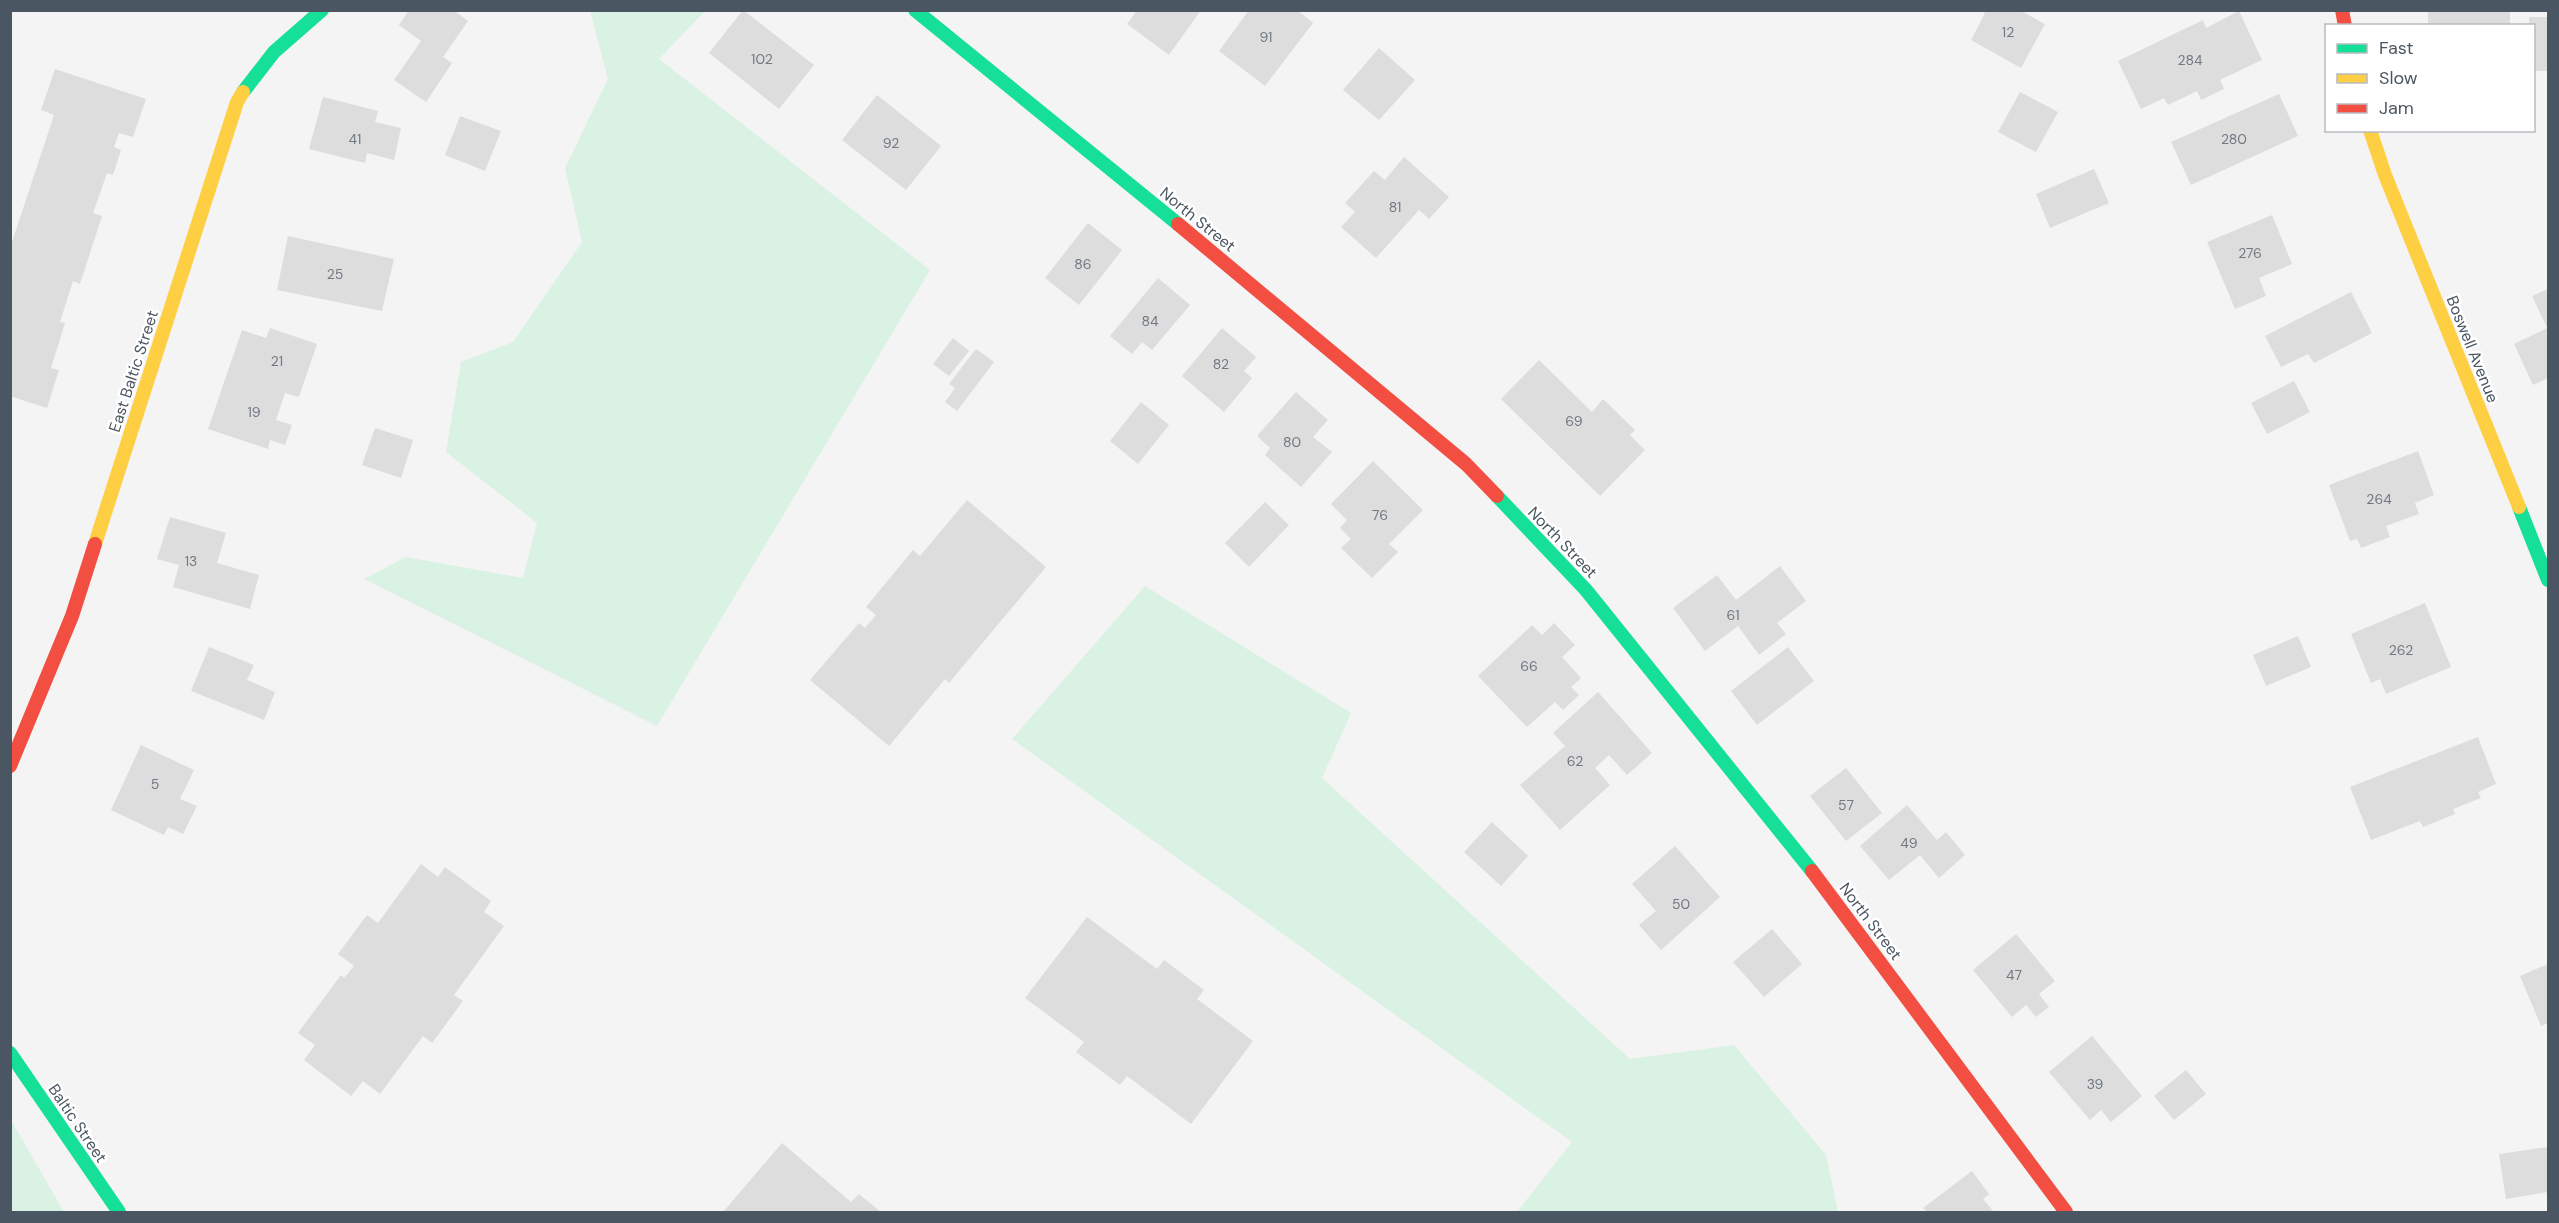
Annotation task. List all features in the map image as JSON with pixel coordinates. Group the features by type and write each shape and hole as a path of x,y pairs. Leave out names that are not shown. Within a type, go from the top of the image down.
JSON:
{"street":[{"name":"East Baltic Street","path":"10,765 72,616 237,102 257,68 271,53 322,10"},
{"name":"North Street","path":"915,10 1313,334 1466,464 1586,590 1832,896 2066,1212"},
{"name":"Boswell Avenue","path":"2371,132 2385,175 2548,580"},
{"name":"Baltic Street","path":"10,1053 118,1212"}],"green space":[{"path":"590,11 705,11 659,59 930,270 657,726 364,579 406,557 523,578 537,523 446,452 461,362 513,342 582,242 565,168 608,79"},
{"path":"1145,586 1351,713 1322,778 1630,1059 1734,1045 1826,1155 1838,1212 1517,1212 1572,1142 1012,739"},
{"path":"11,1120 64,1212 11,1212"}],"building":[{"path":"409,10 453,10 468,21 443,57 452,63 426,102 394,80 421,41 399,25"},
{"path":"743,10 814,65 779,109 709,53"},
{"path":"1137,10 1201,10 1169,55 1127,24"},
{"path":"1249,10 1297,10 1313,23 1265,86 1219,51"},
{"path":"1980,10 2019,10 2045,24 2021,68 1971,40 1985,13"},
{"path":"2428,10 2510,10 2510,24 2428,24"},
{"path":"2239,11 2262,60 2220,80 2224,89 2201,100 2197,91 2168,105 2164,98 2141,109 2118,61 2203,20 2206,28"},
{"path":"2529,17 2548,17 2548,71 2535,71 2535,24 2529,24"},
{"path":"1379,48 1415,80 1379,120 1343,90"},
{"path":"55,69 146,99 133,137 119,133 114,147 121,150 113,175 107,173 93,213 102,216 80,284 73,281 60,322 65,323 51,368 59,370 47,408 10,396 10,248 54,115 41,110"},
{"path":"2020,92 2058,112 2036,152 1998,132"},
{"path":"2279,94 2298,136 2191,185 2171,142"},
{"path":"877,95 941,146 906,190 842,140"},
{"path":"323,97 378,111 375,122 401,128 394,160 367,153 365,163 309,149"},
{"path":"460,116 501,131 485,171 445,155"},
{"path":"1404,157 1449,197 1429,219 1419,210 1376,258 1341,227 1355,212 1345,203 1374,171 1385,180"},
{"path":"2094,169 2109,203 2050,228 2036,194"},
{"path":"2272,215 2292,264 2259,278 2266,296 2235,309 2207,242"},
{"path":"1088,223 1122,250 1079,305 1045,278"},
{"path":"288,236 394,259 382,311 277,290"},
{"path":"1158,278 1190,305 1152,350 1142,342 1132,354 1110,336"},
{"path":"2548,289 2548,378 2533,385 2514,344 2547,328 2532,296"},
{"path":"2351,292 2372,333 2314,363 2308,354 2281,367 2265,336"},
{"path":"270,328 317,344 299,397 285,393 276,420 292,425 285,445 270,440 268,449 208,429 242,330 266,338"},
{"path":"1222,328 1256,357 1244,371 1252,378 1224,412 1182,376"},
{"path":"953,338 969,351 949,376 933,364"},
{"path":"976,349 994,362 957,411 945,402 955,388 949,384"},
{"path":"1539,360 1592,412 1603,399 1635,430 1630,435 1645,450 1600,496 1501,399"},
{"path":"2294,381 2310,412 2267,434 2251,403"},
{"path":"1296,392 1328,420 1313,437 1332,452 1301,487 1265,455 1270,448 1257,436"},
{"path":"1141,402 1169,425 1138,464 1110,441"},
{"path":"375,428 413,440 401,478 362,465"},
{"path":"2418,451 2434,495 2415,503 2419,514 2386,526 2390,537 2361,548 2357,539 2350,541 2329,485"},
{"path":"1373,461 1423,510 1389,544 1398,552 1372,578 1341,548 1351,539 1340,528 1347,520 1331,504"},
{"path":"967,500 1046,567 949,683 945,679 889,746 810,680 859,623 865,628 876,615 866,607 913,550 920,556"},
{"path":"1265,502 1289,525 1249,567 1225,543"},
{"path":"170,517 226,533 217,563 259,575 250,609 173,587 179,565 157,559"},
{"path":"1780,566 1806,601 1777,623 1786,634 1759,655 1738,626 1705,651 1673,608 1717,575 1736,600"},
{"path":"2425,603 2451,667 2386,694 2380,679 2371,683 2351,634"},
{"path":"1554,623 1575,645 1562,657 1581,678 1571,687 1579,695 1563,710 1555,702 1527,727 1478,676 1532,625 1542,635"},
{"path":"2298,636 2311,667 2266,686 2253,655"},
{"path":"209,647 254,665 247,680 275,692 264,720 191,691"},
{"path":"1788,647 1814,681 1757,725 1731,691"},
{"path":"1598,692 1652,753 1627,775 1609,755 1595,768 1610,785 1560,830 1520,785 1565,746 1553,733"},
{"path":"2478,737 2496,784 2478,792 2481,798 2453,809 2455,814 2423,827 2420,821 2371,840 2350,787"},
{"path":"141,745 194,770 180,799 197,806 183,834 168,827 164,835 111,810"},
{"path":"1846,768 1882,813 1846,841 1810,796"},
{"path":"1907,805 1937,840 1946,832 1965,855 1939,878 1920,855 1889,880 1860,846"},
{"path":"1492,822 1528,856 1501,886 1464,852"},
{"path":"1675,846 1720,897 1661,950 1639,925 1656,911 1632,884"},
{"path":"421,864 438,877 445,867 491,901 484,912 504,926 454,995 463,1001 432,1043 423,1036 380,1094 363,1081 351,1096 304,1060 315,1045 298,1033 341,975 344,978 354,966 338,954 367,915 378,923"},
{"path":"1087,917 1157,969 1164,960 1204,990 1197,999 1253,1041 1191,1124 1127,1076 1120,1085 1076,1052 1084,1042 1025,998"},
{"path":"1772,929 1802,964 1764,997 1733,962"},
{"path":"2016,934 2055,981 2039,994 2049,1007 2036,1017 2026,1005 2012,1017 1973,970"},
{"path":"2548,964 2548,1023 2541,1026 2520,976"},
{"path":"2092,1036 2142,1096 2111,1122 2101,1110 2090,1120 2049,1072"},
{"path":"2186,1070 2206,1094 2174,1120 2154,1096"},
{"path":"782,1143 851,1202 859,1194 881,1212 723,1212"},
{"path":"2548,1147 2548,1192 2506,1199 2499,1154"},
{"path":"1972,1171 1989,1194 1983,1199 1994,1212 1927,1212 1923,1208"}],"traffic: fast":[{"path":"243,92 274,52 322,10"},
{"path":"915,10 1178,224"},
{"path":"1497,496 1586,590 1812,871"},
{"path":"2519,507 2548,580"},
{"path":"10,1053 119,1212"}],"traffic: slow":[{"path":"95,544 237,102 243,92"},
{"path":"2371,132 2385,175 2519,507"}],"traffic: jam":[{"path":"2342,10 2345,24"},
{"path":"1178,224 1466,464 1497,496"},
{"path":"10,766 72,616 95,544"},
{"path":"1812,871 2066,1212"}]}
